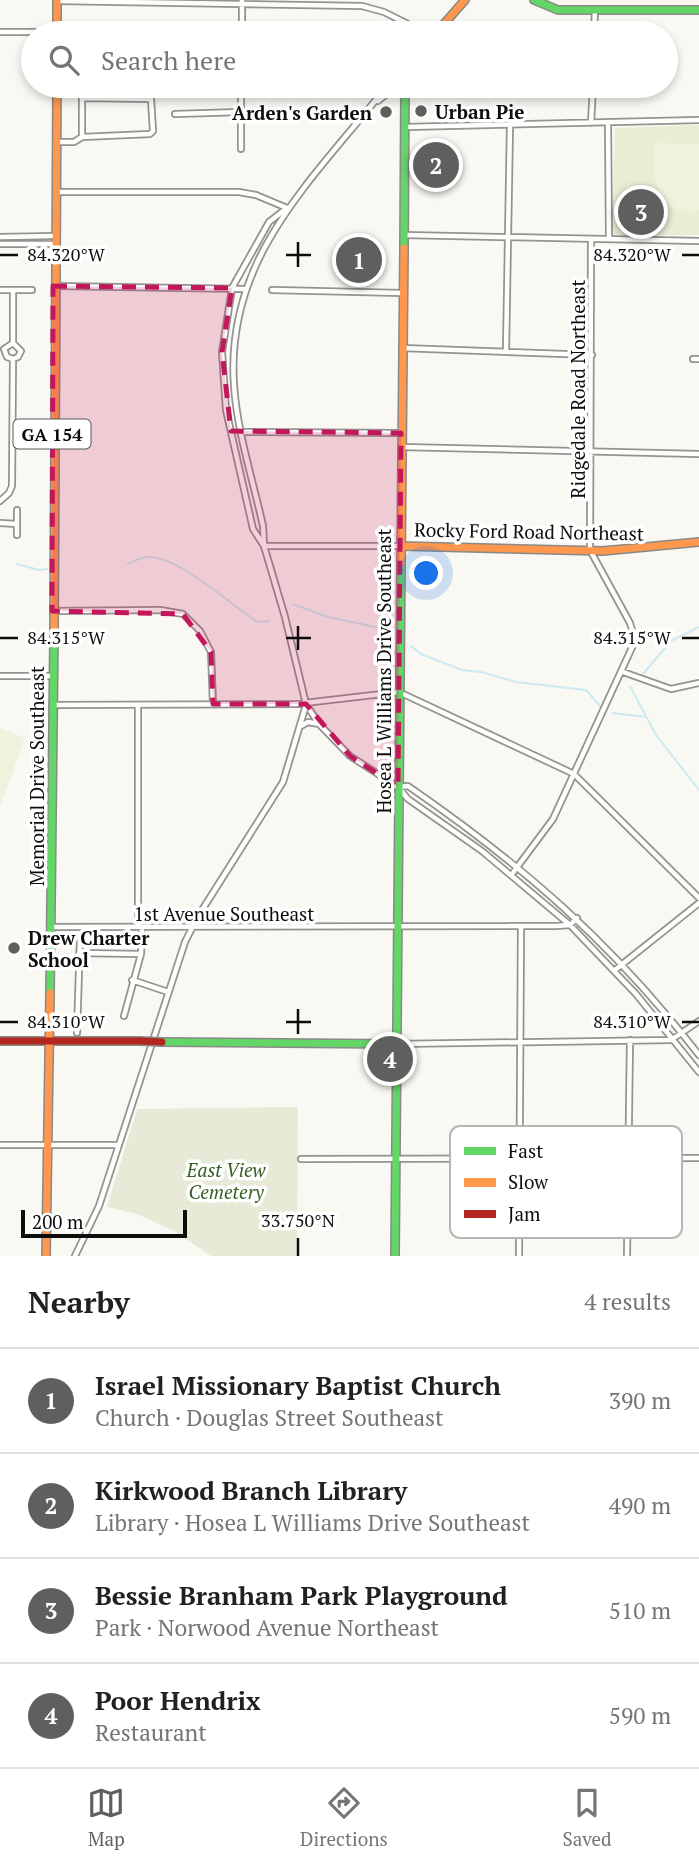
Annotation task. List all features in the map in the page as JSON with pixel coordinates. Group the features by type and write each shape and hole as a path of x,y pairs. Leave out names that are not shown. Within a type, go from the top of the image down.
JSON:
{"street":[{"path":"57,21 57,0 242,2 376,8 402,21"},
{"path":"447,21 465,0"},
{"path":"534,0 558,10 699,10"},
{"path":"242,2 242,21"},
{"path":"595,10 595,21"},
{"path":"0,32 21,32"},
{"name":"Memorial Drive Southeast","path":"46,1256 57,98"},
{"path":"55,142 74,142 82,137 150,134 153,131 153,104 148,98 82,98 82,137"},
{"path":"241,149 242,98"},
{"path":"378,98 287,208 244,289 233,352 234,386 263,526 264,546 306,704 319,723 350,756 398,787 408,799 512,874 570,925 615,970 675,1039 699,1072"},
{"path":"374,104 382,98"},
{"name":"Hosea L Williams Drive Southeast","path":"395,1256 404,98"},
{"path":"591,122 592,98"},
{"path":"175,114 241,112"},
{"path":"404,127 699,120"},
{"path":"608,122 609,239"},
{"path":"506,351 510,125"},
{"path":"54,192 239,192 287,208"},
{"path":"264,546 253,530 226,410 222,352 232,288 269,222 287,208"},
{"path":"403,234 699,242"},
{"path":"0,237 54,240"},
{"name":"Ridgedale Road Northeast","path":"512,874 553,819 623,673 635,641 635,634 590,550 593,451 591,239"},
{"path":"0,244 54,240"},
{"path":"53,286 244,289"},
{"path":"0,290 32,290"},
{"path":"13,290 13,343 21,351 18,357 13,359 7,357 4,349 13,343"},
{"path":"272,290 402,293"},
{"path":"402,348 592,355"},
{"path":"0,501 12,486 13,359"},
{"path":"242,432 401,433"},
{"path":"401,447 699,454"},
{"path":"17,510 17,535"},
{"path":"0,523 17,524"},
{"name":"Rocky Ford Road Northeast","path":"400,545 616,551 699,542"},
{"path":"264,546 400,545"},
{"path":"52,611 160,610 183,614 200,632 211,652 213,704"},
{"path":"623,673 671,689 699,683"},
{"path":"0,676 52,676"},
{"path":"52,705 306,704 399,692 574,774 699,901 615,970"},
{"path":"75,1256 92,1225 191,928 283,782 306,704"},
{"path":"124,1016 141,954 138,705"},
{"path":"300,727 308,722 319,723"},
{"path":"398,787 408,786 518,866 577,918 623,963 699,1055"},
{"path":"570,925 577,918"},
{"name":"1st Avenue Southeast","path":"51,927 570,925"},
{"path":"518,1126 521,926"},
{"path":"77,1033 80,938"},
{"path":"79,953 141,954"},
{"path":"132,981 168,992"},
{"path":"0,1041 396,1044 518,1040 666,1040 675,1039 699,1021"},
{"path":"629,1126 630,1040"},
{"path":"0,1145 119,1145"},
{"path":"301,1159 450,1160"},
{"path":"519,1238 519,1256"},
{"path":"627,1238 627,1256"}],"highlighted area":[{"path":"53,286 232,288 222,352 231,431 401,433 398,787 350,756 306,704 213,704 211,652 183,614 52,611"}],"green space":[{"path":"699,125 699,235 612,235 615,128"},
{"path":"654,143 699,144 699,210 688,213 662,204 654,174"},
{"path":"0,728 25,738 0,807"},
{"name":"East View Cemetery","path":"298,1107 297,1256 211,1256 174,1231 137,1214 107,1207 137,1109"}],"waterway":[{"path":"128,564 148,557 174,564 257,622 269,621"},
{"path":"17,564 39,570 47,569"},
{"path":"293,604 328,617 385,629"},
{"path":"643,674 671,641 699,627"},
{"path":"411,646 421,654 462,670 481,672 516,682 586,690 600,706"},
{"path":"630,686 656,735 699,790"},
{"path":"613,713 646,717"}],"traffic: fast":[{"path":"534,0 558,10 699,10"},
{"path":"404,248 405,98"},
{"path":"395,1256 401,564"},
{"path":"50,993 54,636"},
{"path":"162,1042 396,1044"}],"traffic: slow":[{"path":"57,0 57,21"},
{"path":"447,21 465,0"},
{"path":"54,636 57,98"},
{"path":"401,564 404,248"},
{"path":"400,546 603,551 699,542"},
{"path":"46,1256 50,993"}],"traffic: jam":[{"path":"0,1041 140,1041"},
{"path":"140,1041 162,1042"}],"place":[{"name":"Urban Pie","path":"421,111"},
{"name":"Arden's Garden","path":"386,112"},
{"name":"Kirkwood Branch Library","path":"436,165"},
{"name":"Bessie Branham Park Playground","path":"641,212"},
{"name":"Israel Missionary Baptist Church","path":"359,260"},
{"name":"Drew Charter School","path":"14,948"},
{"name":"Poor Hendrix","path":"390,1059"}]}
